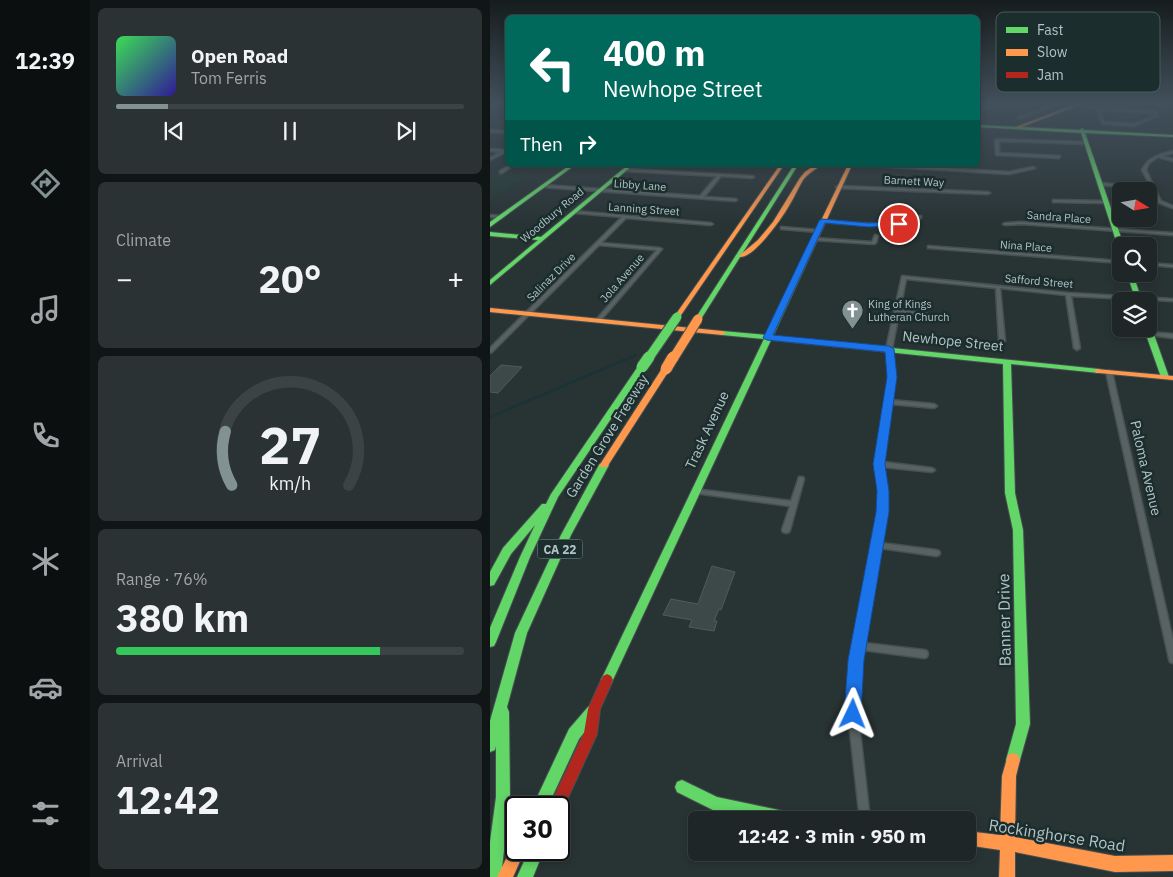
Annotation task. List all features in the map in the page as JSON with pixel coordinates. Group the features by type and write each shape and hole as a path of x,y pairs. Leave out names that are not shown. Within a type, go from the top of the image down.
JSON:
{"main road":[{"path":"1086,144 1118,237"},
{"path":"490,225 495,217 570,167"},
{"name":"Woodbury Road","path":"490,284 628,167"},
{"path":"752,207 772,167"},
{"name":"Garden Grove Freeway","path":"490,642 525,557 554,496 781,167"},
{"name":"Garden Grove Freeway","path":"490,745 521,633 581,504 600,471 795,167"},
{"path":"738,258 751,250 785,209 808,170 815,167"},
{"name":"Trask Avenue","path":"545,796 574,734 594,709 849,167"},
{"path":"490,234 544,239"},
{"name":"Newhope Street","path":"490,310 1169,378"},
{"path":"1152,337 1169,378"},
{"name":"Banner Drive","path":"1007,362 1010,493 1018,530 1023,724 1009,776 1007,877"},
{"path":"490,582 507,551 554,496"},
{"path":"493,877 503,798 503,696"},
{"name":"Trask Avenue","path":"562,796 590,734 594,709"},
{"path":"682,787 715,804 749,811"},
{"name":"Rockinghorse Road","path":"976,839 1008,843 1115,864 1173,863"},
{"path":"505,877 513,861"},
{"path":"524,877 532,861"}],"street":[{"path":"997,144 997,154 1059,156"},
{"path":"490,150 505,150"},
{"path":"490,159 505,151"},
{"path":"1150,182 1144,170 1146,164 1159,156 1173,152"},
{"path":"1159,156 1173,160"},
{"path":"501,172 509,167"},
{"path":"628,167 752,177"},
{"path":"908,167 1009,173 1033,168"},
{"path":"701,198 720,175"},
{"path":"1100,184 1112,185"},
{"name":"Libby Lane","path":"543,186 735,200"},
{"name":"Barnett Way","path":"838,187 988,192"},
{"path":"1158,198 1166,206 1173,207"},
{"path":"1054,201 1106,202"},
{"name":"Lanning Street","path":"575,212 711,224"},
{"name":"Salinaz Drive","path":"490,352 626,216"},
{"path":"782,228 818,230 899,224 920,217"},
{"name":"Sandra Place","path":"1005,224 1021,223 1173,234"},
{"path":"818,230 874,243 876,236"},
{"name":"Jola Avenue","path":"598,244 660,249 598,320"},
{"name":"Nina Place","path":"928,247 1112,261"},
{"path":"1157,265 1173,266"},
{"name":"Safford Street","path":"897,311 904,277 1112,297"},
{"path":"998,287 1002,341"},
{"path":"1068,294 1077,348"},
{"name":"Safford Street","path":"1157,300 1173,300"},
{"path":"863,811 853,714 853,686 883,502 879,464 892,377 889,349 897,311 926,314"},
{"path":"1157,333 1173,336"},
{"name":"Paloma Avenue","path":"1109,372 1173,659"},
{"path":"888,402 934,406"},
{"path":"879,464 932,470"},
{"path":"786,530 801,479"},
{"path":"695,491 793,504"},
{"path":"876,545 936,553"},
{"path":"859,646 924,654"}],"green space":[{"path":"490,173 527,175 490,200"}],"building":[{"path":"501,365 522,367 498,393 490,392 490,376"},
{"path":"712,566 735,572 721,610 719,609 714,621 717,621 714,631 689,627 692,620 663,615 671,599 698,604"}],"waterway":[{"path":"628,359 636,355"},
{"path":"490,417 631,357"}],"traffic: fast":[{"path":"1087,144 1118,237"},
{"path":"490,225 570,167"},
{"path":"490,283 629,167"},
{"path":"698,319 795,167"},
{"path":"490,234 543,239"},
{"path":"607,680 806,258"},
{"path":"1133,282 1136,292"},
{"path":"642,367 677,317"},
{"path":"722,333 1099,371"},
{"path":"1151,337 1165,377"},
{"path":"1007,362 1010,493 1018,530 1023,724 1013,760"},
{"path":"490,642 525,557 554,496 642,367"},
{"path":"490,745 521,633 566,535 604,465"},
{"path":"490,582 507,551 545,507"},
{"path":"545,796 574,734 593,711"},
{"path":"493,877 503,797 503,712"},
{"path":"682,787 715,804 749,811"},
{"path":"525,877 532,861"}],"traffic: slow":[{"path":"677,317 781,167"},
{"path":"742,256 760,241 775,223 788,204 798,184 807,173 816,167"},
{"path":"806,258 849,167"},
{"path":"490,310 722,333"},
{"path":"666,369 698,319"},
{"path":"604,465 666,369"},
{"path":"1099,371 1173,378"},
{"path":"1007,877 1009,776 1013,760"},
{"path":"976,839 1007,843 1115,864 1173,863"},
{"path":"505,877 513,861"}],"traffic: jam":[{"path":"562,796 590,734 594,709 607,680"}],"place":[{"name":"King of Kings Lutheran Church","path":"852,329"}],"route":[{"path":"853,714 853,686 856,660 883,502 879,457 892,377 889,349 767,338 822,221 868,225 899,224"}]}
